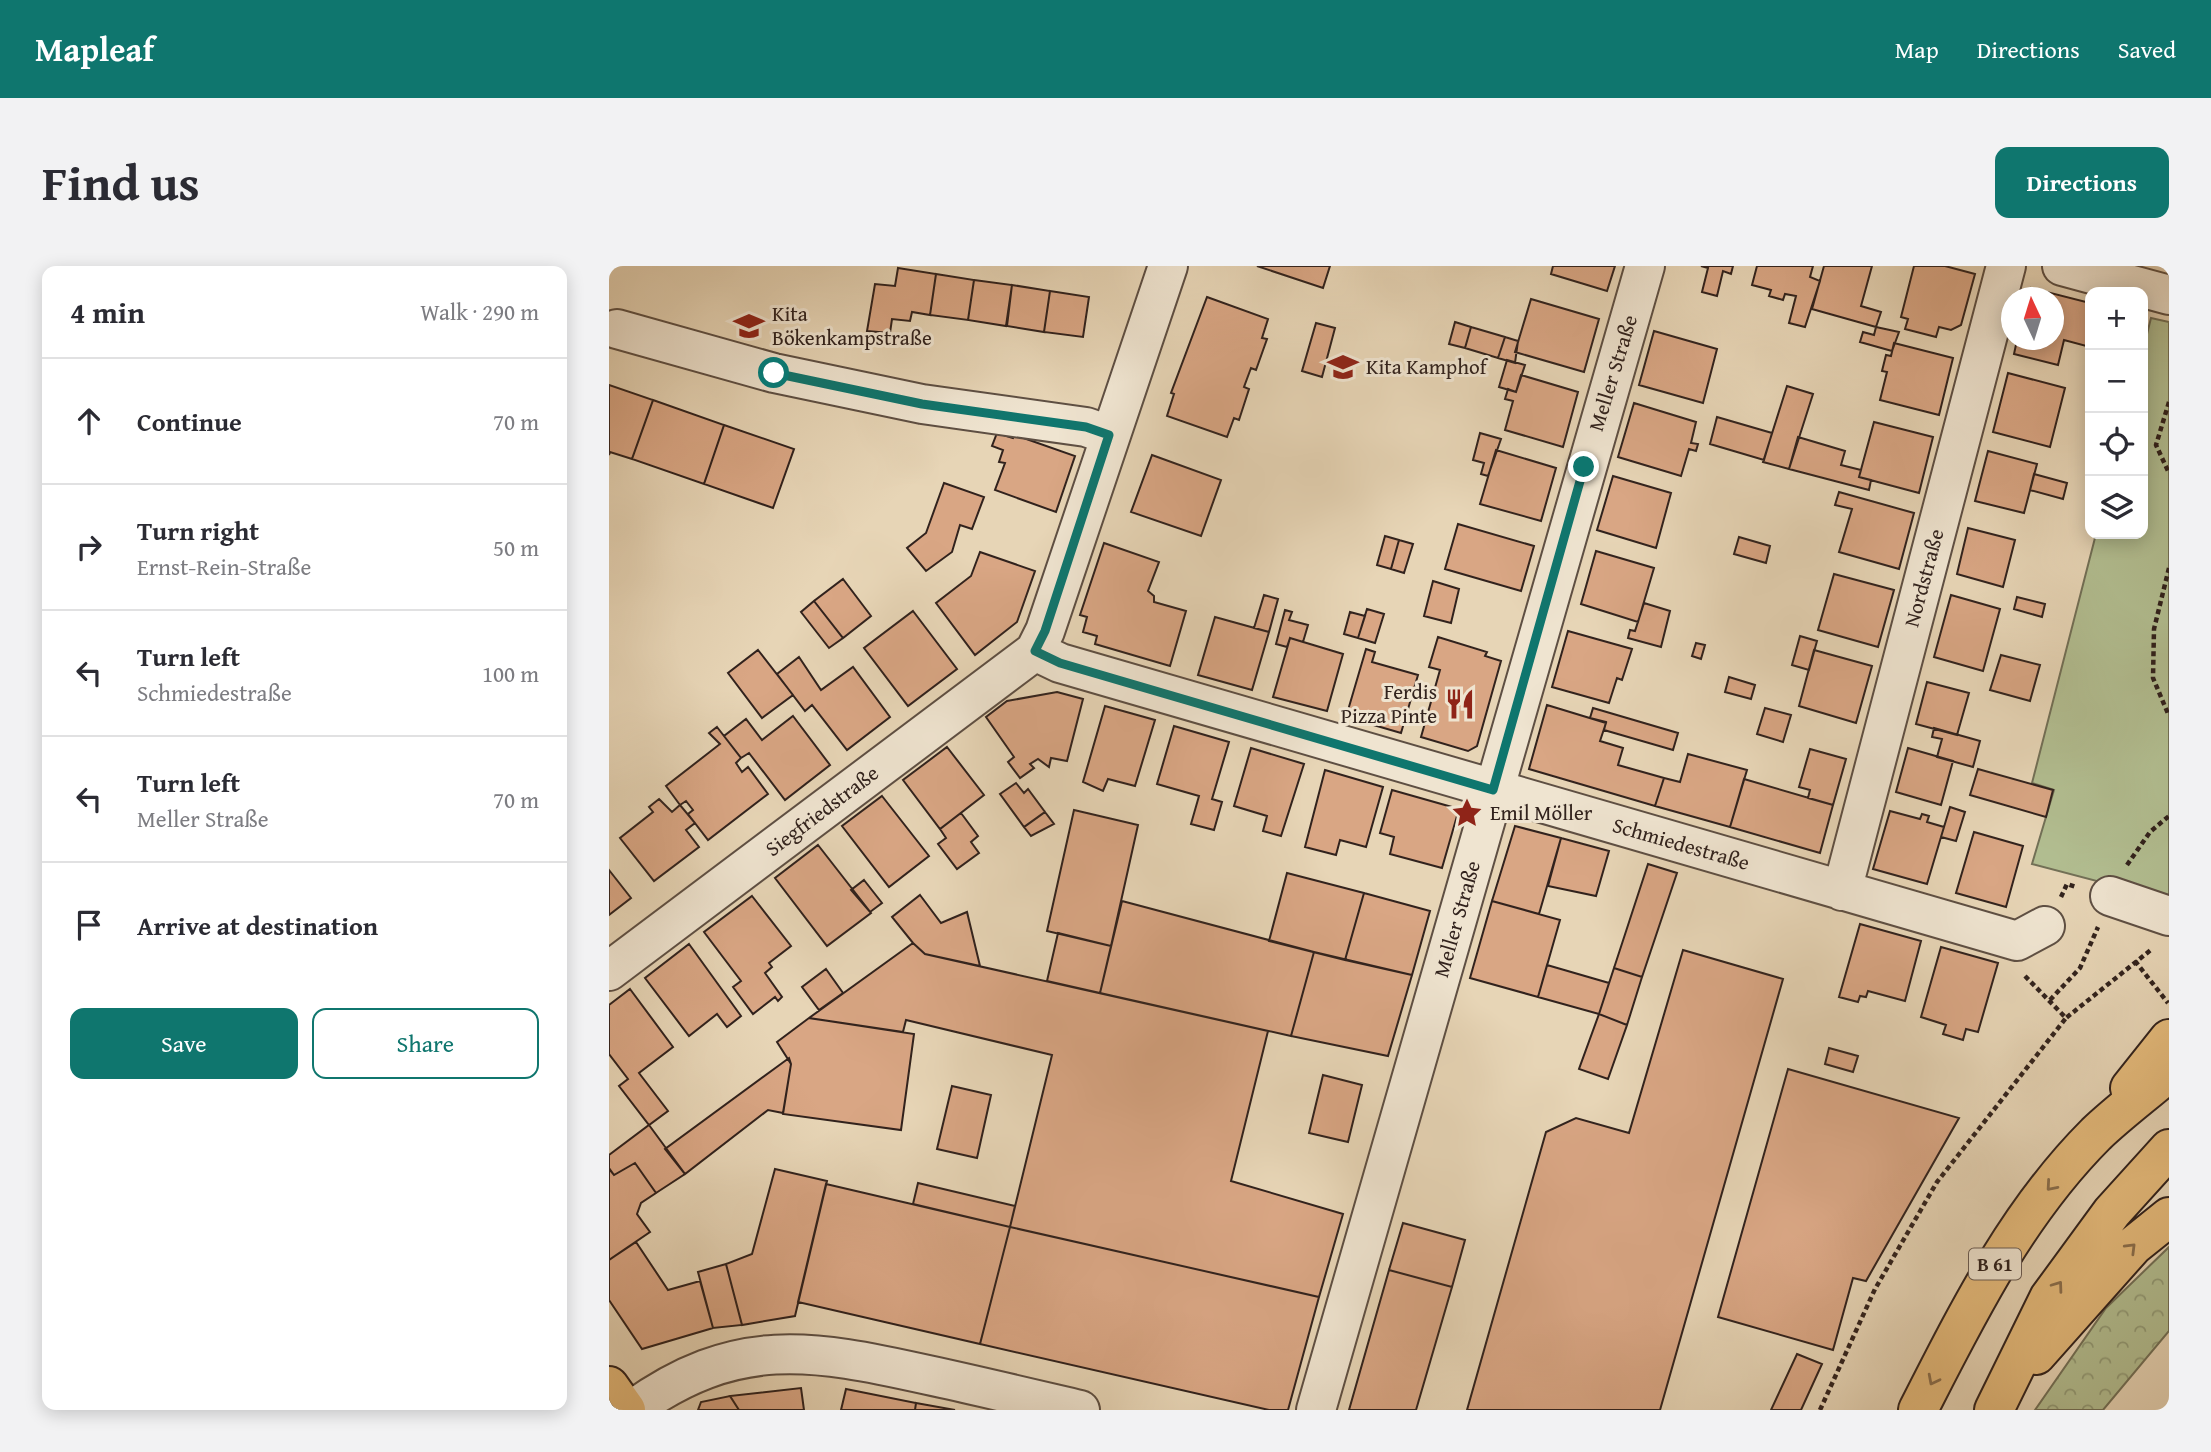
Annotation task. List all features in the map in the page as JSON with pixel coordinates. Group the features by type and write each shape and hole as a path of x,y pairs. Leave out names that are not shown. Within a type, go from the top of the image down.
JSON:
{"main road":[{"path":"2096,1135 2159,1048 2169,1039"},
{"name":"B 61","path":"1918,1410 2002,1251 2036,1204 2096,1135 2169,1072"},
{"path":"1999,1400 2049,1298 2112,1212 2169,1149"},
{"path":"1999,1400 2133,1246 2169,1217"},
{"path":"609,1386 626,1410"}],"street":[{"path":"1035,651 1045,631 1168,266"},
{"name":"Meller Straße","path":"1316,1410 1645,266"},
{"name":"Nordstraße","path":"1842,891 2006,266"},
{"path":"2062,266 2169,295"},
{"path":"617,329 774,373 922,404 1086,427 1109,435"},
{"name":"Schmiedestraße","path":"1035,651 1073,667 1842,891 2031,934"},
{"name":"Siegfriedstraße","path":"609,971 1035,651"},
{"path":"2110,896 2168,931"},
{"path":"632,1410 660,1390 701,1369 748,1357 795,1353 845,1356 1080,1410"}],"path":[{"path":"2169,402 2157,445 2169,473"},
{"path":"2169,568 2154,629 2153,678 2169,716"},
{"path":"2031,934 2024,975 2066,1018"},
{"path":"1820,1410 1875,1289 1937,1182 2066,1018 2135,961 2169,1004"}],"green space":[{"path":"2151,318 2169,322 2169,900 2032,864 2054,790 2032,783 2095,539 2148,539 2148,330"},
{"path":"2169,1247 2169,1331 2103,1410 2035,1410 2106,1308"}],"building":[{"path":"1257,266 1330,266 1323,288"},
{"path":"1553,266 1615,266 1607,291 1551,274"},
{"path":"1701,266 1733,266 1731,274 1723,271 1717,296 1702,292 1708,268"},
{"path":"1757,266 1813,266 1810,277 1820,281 1805,327 1789,323 1796,296 1785,294 1783,300 1769,296 1771,290 1752,285"},
{"path":"1824,266 1872,266 1861,306 1881,312 1876,327 1812,309"},
{"path":"1914,266 1945,266 1975,274 1961,325 1951,330 1939,327 1936,337 1905,329 1908,319 1901,317"},
{"path":"898,268 936,274 930,315 912,312 910,321 892,319 890,333 867,331 875,284 895,286"},
{"path":"936,274 974,280 968,320 930,315"},
{"path":"974,280 1012,285 1006,326 968,320"},
{"path":"1012,285 1050,291 1044,332 1007,326"},
{"path":"1050,291 1089,297 1083,337 1044,332"},
{"path":"2064,296 2085,302 2085,346 2064,340"},
{"path":"1207,297 1268,319 1262,338 1267,339 1256,370 1251,368 1244,387 1249,389 1239,420 1234,418 1227,437 1167,416 1174,394 1171,393"},
{"path":"1531,299 1599,319 1584,372 1515,352"},
{"path":"1455,322 1471,327 1465,348 1449,344"},
{"path":"1316,323 1335,328 1322,377 1302,371"},
{"path":"1471,327 1505,337 1498,358 1465,348"},
{"path":"1876,327 1899,332 1892,351 1860,342 1863,332 1874,335"},
{"path":"1654,331 1717,349 1703,403 1639,385"},
{"path":"1505,337 1518,341 1515,363 1498,358"},
{"path":"1894,343 1953,358 1939,415 1880,400 1887,372 1882,371 1886,355 1891,356"},
{"path":"2015,350 2062,350 2058,365 2014,354"},
{"path":"1507,360 1525,365 1516,392 1499,387"},
{"path":"2008,373 2065,388 2050,447 1993,432"},
{"path":"1521,375 1578,392 1563,447 1505,430 1513,401 1505,399 1508,389 1516,392"},
{"path":"609,385 653,400 632,459 610,452 609,455"},
{"path":"1787,386 1813,394 1789,469 1763,462"},
{"path":"653,400 724,425 704,484 632,459"},
{"path":"1634,403 1696,422 1691,443 1698,444 1696,451 1689,449 1681,476 1618,457"},
{"path":"1717,417 1772,433 1764,460 1710,444"},
{"path":"1874,422 1933,437 1919,493 1859,477"},
{"path":"724,425 794,449 773,508 704,484"},
{"path":"997,433 1013,438 1015,435 1075,456 1056,512 995,490 1005,463 999,462 1003,450 992,446"},
{"path":"1480,433 1501,439 1488,476 1481,474 1484,463 1473,460"},
{"path":"1798,437 1845,451 1841,465 1861,470 1859,477 1871,480 1869,490 1789,469"},
{"path":"1496,450 1556,468 1541,521 1480,504"},
{"path":"1988,451 2037,464 2024,513 1975,501"},
{"path":"1152,455 1221,480 1201,536 1131,512"},
{"path":"2034,474 2067,483 2063,499 2030,490"},
{"path":"1613,476 1671,493 1656,548 1597,530"},
{"path":"944,483 984,497 972,529 960,525 952,552 926,571 907,548 926,533"},
{"path":"1839,492 1914,513 1899,569 1839,552 1852,509 1835,505"},
{"path":"1458,524 1534,546 1521,591 1445,569"},
{"path":"1968,528 2015,540 2003,587 1957,574"},
{"path":"1385,536 1399,540 1391,569 1377,565"},
{"path":"1739,537 1770,546 1766,563 1734,554"},
{"path":"1399,540 1413,544 1404,573 1391,569"},
{"path":"1104,543 1159,562 1148,591 1154,596 1154,602 1186,611 1170,666 1095,644 1097,636 1083,632 1087,617 1080,615"},
{"path":"1596,551 1654,568 1638,622 1581,604"},
{"path":"980,552 1035,571 1017,622 975,655 936,603 971,576"},
{"path":"1834,574 1894,590 1878,647 1818,630"},
{"path":"843,579 871,616 843,638 814,601"},
{"path":"1433,581 1459,589 1451,623 1424,616"},
{"path":"1264,595 1278,599 1269,632 1254,628"},
{"path":"1951,595 2000,609 1983,671 1934,657"},
{"path":"2017,597 2045,604 2042,617 2014,609"},
{"path":"814,601 843,638 829,648 801,612"},
{"path":"1644,603 1670,611 1661,647 1628,638 1630,630 1635,631"},
{"path":"1367,609 1384,614 1375,643 1358,638"},
{"path":"1285,610 1292,612 1289,620 1308,625 1303,642 1290,638 1287,647 1276,644"},
{"path":"913,611 957,669 908,706 864,648"},
{"path":"1350,612 1365,616 1358,638 1344,634"},
{"path":"1215,617 1269,632 1252,690 1198,675"},
{"path":"1568,631 1632,649 1622,680 1617,678 1609,703 1552,687"},
{"path":"1800,636 1817,641 1809,670 1792,665"},
{"name":"Ferdis Pizza Pinte","path":"1438,637 1487,652 1485,656 1501,661 1477,746 1468,751 1421,737 1440,670 1429,667"},
{"path":"1290,638 1343,654 1327,711 1273,697"},
{"path":"1696,643 1705,645 1701,659 1692,656"},
{"path":"1366,649 1375,652 1372,662 1418,675 1401,733 1346,717"},
{"path":"758,650 793,695 762,718 728,673"},
{"path":"1814,650 1872,666 1856,723 1799,706"},
{"path":"2001,655 2040,665 2030,701 1990,690"},
{"path":"799,657 821,690 853,667 890,717 847,750 812,705 805,711 777,674"},
{"path":"1729,677 1755,685 1751,699 1725,692"},
{"path":"1927,682 1969,693 1957,735 1916,724"},
{"path":"1057,692 1083,699 1067,761 1051,758 1049,767 1038,759 1030,764 1034,768 1020,778 1008,762 1014,757 986,717 1007,701"},
{"path":"1547,705 1606,723 1600,741 1623,748 1618,765 1664,778 1655,806 1529,769"},
{"path":"1105,706 1155,720 1135,786 1108,779 1103,791 1083,782"},
{"path":"1593,708 1678,733 1673,750 1604,730 1606,722 1590,718"},
{"path":"1765,708 1791,715 1783,742 1757,734"},
{"path":"793,716 830,765 785,800 749,753 741,758 724,736 746,719 762,740"},
{"path":"1174,726 1229,742 1212,799 1222,802 1214,830 1191,824 1199,796 1157,784"},
{"path":"717,727 741,758 736,763 742,772 748,767 768,794 708,840 688,814 693,810 686,801 680,805 666,786 720,744 709,733"},
{"path":"1934,728 1980,741 1973,767 1937,757 1942,739 1932,737"},
{"path":"947,747 984,795 940,829 903,780"},
{"path":"1251,748 1304,764 1281,836 1263,831 1267,816 1234,806"},
{"path":"1908,748 1953,761 1941,805 1896,792"},
{"path":"1810,749 1846,759 1833,805 1808,798 1810,790 1799,787"},
{"path":"1688,754 1747,770 1730,827 1655,806 1664,778 1680,782"},
{"path":"1978,769 2053,790 2046,817 1970,795"},
{"path":"1325,770 1383,787 1366,847 1340,840 1336,855 1305,847"},
{"path":"1744,779 1833,805 1820,853 1730,827"},
{"path":"1016,783 1024,793 1028,789 1045,812 1024,827 1000,794"},
{"path":"1392,790 1459,809 1442,868 1390,854 1394,837 1380,833"},
{"path":"882,796 929,856 889,887 842,826"},
{"path":"659,799 672,812 680,805 695,823 686,830 699,847 654,881 620,838 653,812 649,807"},
{"path":"1950,807 1965,812 1956,841 1941,837"},
{"path":"1074,810 1138,825 1111,946 1047,931"},
{"path":"1890,811 1920,819 1922,814 1929,816 1927,822 1944,827 1927,884 1873,869"},
{"path":"1045,812 1054,824 1031,836 1024,827"},
{"path":"961,813 978,836 971,842 979,853 957,869 938,844 946,838 940,829"},
{"path":"1515,826 1561,838 1539,914 1492,901"},
{"path":"1974,832 2023,846 2006,907 1956,893"},
{"path":"1561,838 1609,851 1596,896 1548,886"},
{"path":"818,845 871,913 827,946 775,878"},
{"path":"1648,864 1677,873 1642,977 1614,968"},
{"path":"609,870 631,898 609,915"},
{"path":"1287,873 1364,893 1345,960 1269,941"},
{"path":"864,880 882,903 870,912 851,890"},
{"path":"1364,893 1430,911 1412,975 1345,960"},
{"path":"920,895 941,923 967,912 980,966 925,954 913,943 892,917"},
{"path":"752,896 791,946 769,963 772,967 765,973 782,997 778,1001 775,997 753,1014 733,987 741,981 704,932"},
{"path":"1122,901 1314,952 1291,1036 1100,993"},
{"path":"1492,901 1560,920 1538,997 1470,978"},
{"path":"1860,924 1921,941 1905,1001 1868,991 1866,997 1860,996 1858,1002 1839,997"},
{"path":"1058,933 1111,946 1100,993 1047,981"},
{"path":"913,943 925,954 1268,1031 1231,1181 1343,1214 1319,1297 1010,1227 1052,1055 906,1020 903,1032 809,1018"},
{"path":"689,944 741,1016 727,1027 717,1014 689,1036 645,978"},
{"path":"1941,947 1998,963 1978,1032 1966,1029 1963,1040 1943,1034 1946,1025 1921,1017"},
{"path":"1683,950 1783,979 1660,1410 1467,1410 1546,1132 1576,1118 1629,1133"},
{"path":"1314,952 1412,975 1388,1056 1291,1036"},
{"path":"1547,965 1609,983 1599,1014 1538,997"},
{"path":"1614,968 1642,977 1627,1025 1599,1014"},
{"path":"826,969 843,993 819,1010 802,987"},
{"path":"630,989 673,1047 639,1073 668,1111 649,1125 619,1086 628,1079 609,1054 609,1005"},
{"path":"1599,1014 1627,1025 1608,1079 1579,1069"},
{"path":"809,1018 914,1034 901,1130 783,1114 791,1064 777,1042"},
{"path":"1829,1048 1858,1056 1853,1072 1825,1064"},
{"path":"789,1058 791,1064 783,1113 768,1110 685,1174 665,1149"},
{"path":"1788,1069 1959,1118 1866,1281 1853,1278 1833,1350 1718,1317"},
{"path":"1323,1075 1362,1085 1348,1142 1309,1133"},
{"path":"952,1086 991,1095 977,1158 937,1149"},
{"path":"649,1125 685,1174 656,1193 635,1163 614,1175 609,1168 609,1155"},
{"path":"635,1163 656,1193 641,1203 637,1214 650,1232 609,1260 609,1169 614,1175"},
{"path":"775,1169 827,1181 795,1316 742,1325 726,1264 752,1254"},
{"path":"918,1183 1015,1206 1010,1227 913,1204"},
{"path":"826,1184 1010,1227 980,1344 798,1302"},
{"path":"1403,1223 1465,1240 1452,1287 1389,1270"},
{"path":"1010,1227 1319,1297 1288,1410 1269,1410 980,1344"},
{"path":"636,1242 668,1290 700,1281 713,1328 642,1349 609,1300 609,1260"},
{"path":"726,1264 742,1325 713,1328 698,1272"},
{"path":"1389,1270 1452,1287 1416,1410 1349,1410"},
{"path":"1797,1354 1822,1364 1801,1410 1771,1410"},
{"path":"801,1388 804,1410 739,1410 730,1396"},
{"path":"846,1389 916,1403 915,1410 841,1410"},
{"path":"730,1396 739,1410 698,1410 701,1402"},
{"path":"916,1403 955,1410 915,1410"}],"place":[{"name":"Kita Bökenkampstraße","path":"749,326"},
{"name":"Kita Kamphof","path":"1343,367"},
{"name":"Ferdis Pizza Pinte","path":"1460,704"},
{"name":"Emil Möller","path":"1467,813"}],"route":[{"path":"774,373 922,404 1086,427 1109,435 1045,631 1035,651 1060,663 1493,790 1584,467"}]}
